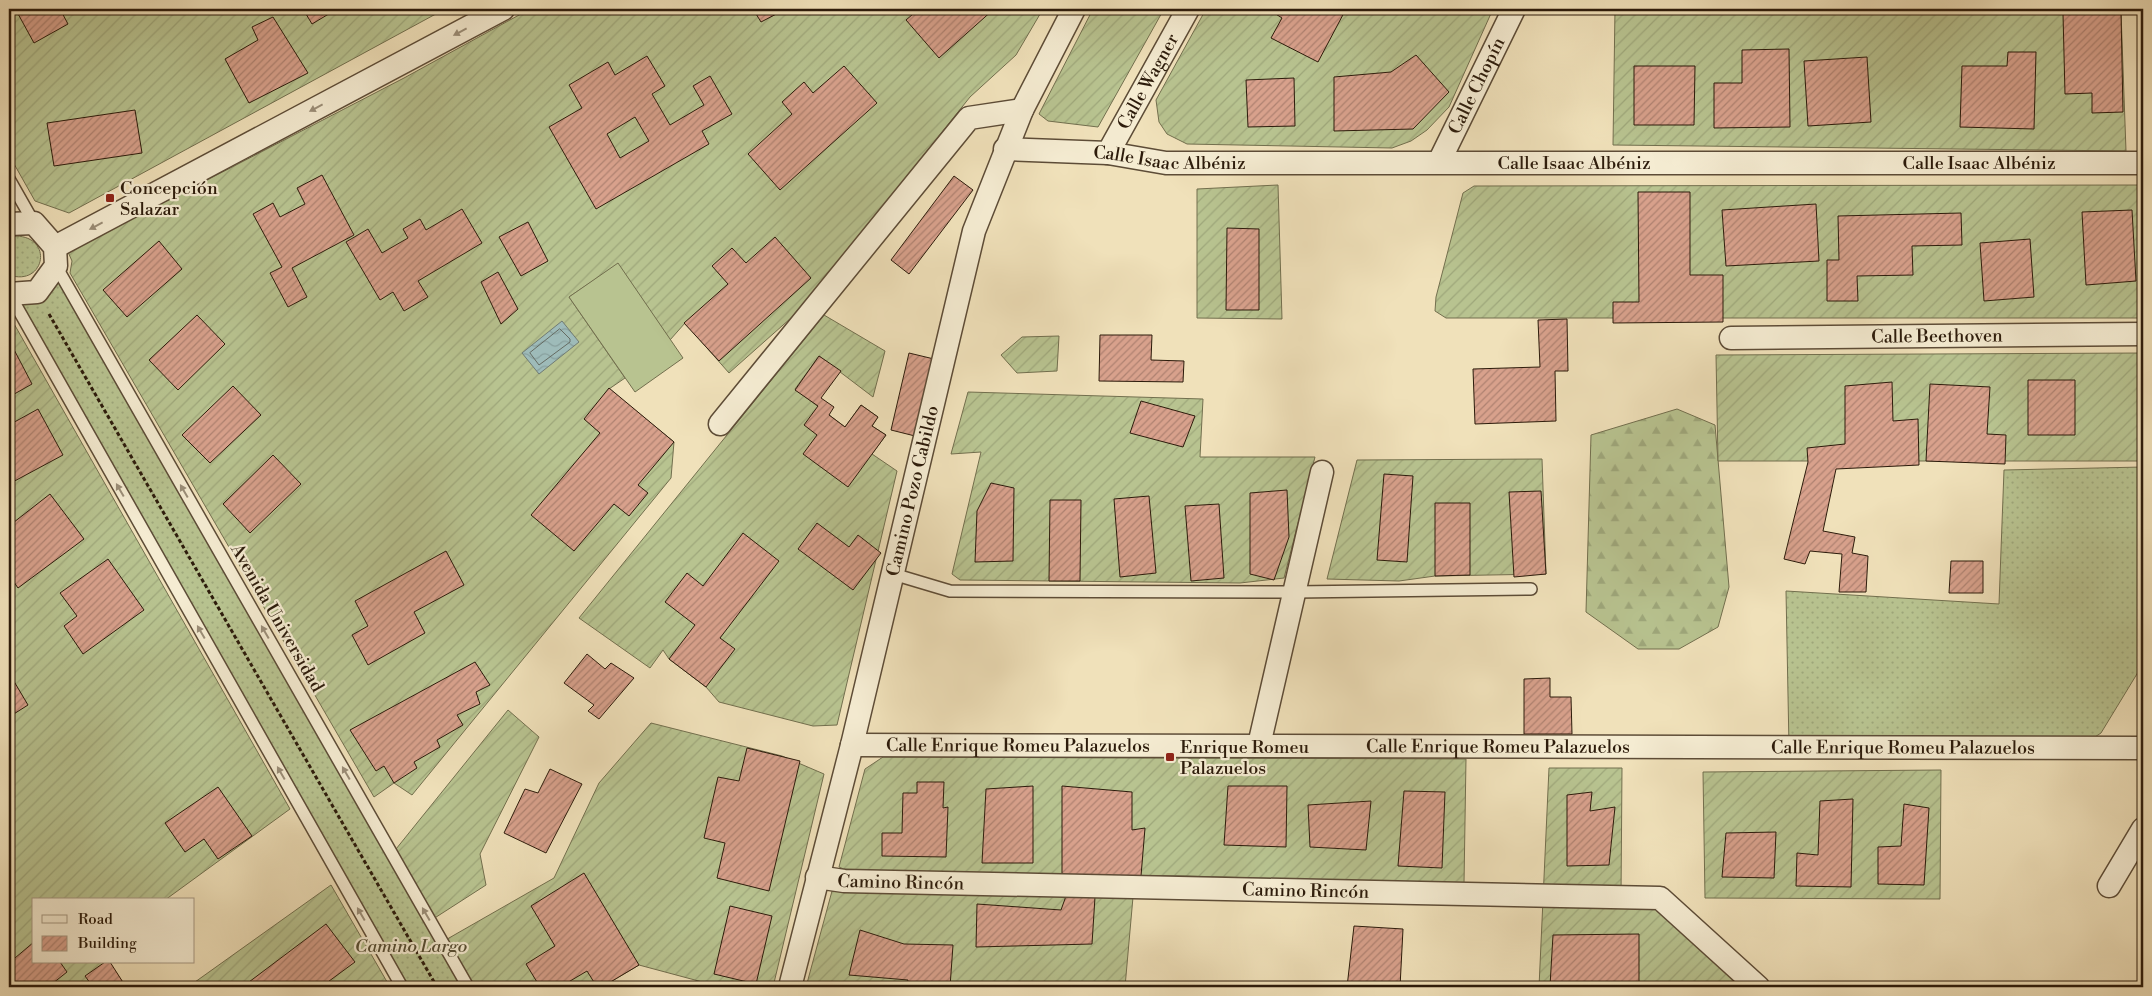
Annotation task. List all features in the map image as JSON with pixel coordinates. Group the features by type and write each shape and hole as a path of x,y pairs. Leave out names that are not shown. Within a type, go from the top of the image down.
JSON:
{"street":[{"path":"9,295 37,292 56,257 503,9"},
{"name":"Camino Pozo Cabildo","path":"790,987 852,745 974,232 1022,110 1074,9"},
{"name":"Calle Wagner","path":"1108,153 1188,9"},
{"name":"Calle Chopín","path":"1439,162 1514,9"},
{"path":"720,424 969,118 1022,110"},
{"name":"Calle Isaac Albéniz","path":"1005,150 1108,153 1166,164 1439,162 2143,163"},
{"path":"9,224 34,224 56,257"},
{"name":"Calle Beethoven","path":"1731,338 2143,334"},
{"path":"1259,745 1322,472"},
{"name":"Calle Enrique Romeu Palazuelos","path":"852,745 2143,748"},
{"path":"2109,886 2143,829"},
{"name":"Camino Rincón","path":"817,877 854,881 1660,898 1758,987"}],"lane":[{"path":"9,179 34,224"},
{"name":"Avenida Universidad","path":"56,257 468,987"},
{"path":"9,295 402,987"},
{"path":"893,574 950,591 1294,592 1531,589"}],"path":[{"path":"37,292 437,987"}],"green space":[{"path":"9,9 445,9 69,213 35,201 9,155"},
{"path":"530,9 1043,9 1016,55 970,97 800,310 729,373 685,323 670,340 618,264 569,297 625,378 609,389 674,442 671,478 412,795 394,783 374,797 70,273 72,261 68,252 404,78"},
{"path":"1093,9 1164,9 1098,127 1048,121 1039,114"},
{"path":"1206,9 1493,9 1449,107 1427,130 1411,141 1392,148 1187,144 1167,134 1159,122 1156,100"},
{"path":"1615,9 2143,9 2143,11 2121,12 2126,151 1613,145"},
{"path":"1278,185 1282,319 1197,318 1197,189"},
{"path":"2143,185 2143,318 1446,318 1435,311 1436,297 1463,193 1474,186"},
{"path":"16,236 28,238 36,244 40,252 37,268 31,274 21,277 9,275 9,239"},
{"path":"618,263 683,358 635,392 569,297"},
{"name":"Camino Largo","path":"56,266 468,987 402,987 10,295"},
{"path":"9,315 290,809 168,898 32,898 32,964 110,964 126,987 9,987"},
{"path":"824,315 885,351 873,397 819,356 795,389 845,427 861,405 878,417 872,426 886,435 872,454 897,471 837,725 813,726 719,702 706,687 669,659 663,650 650,668 579,618"},
{"path":"1059,336 1057,371 1017,373 1001,355 1022,337"},
{"path":"2143,353 2143,461 1718,461 1716,355"},
{"path":"968,392 1203,399 1200,457 1315,457 1284,578 1240,583 960,580 952,574 981,452 951,454"},
{"path":"1677,409 1715,425 1729,587 1718,627 1679,649 1638,649 1586,612 1591,435"},
{"path":"1542,459 1546,574 1435,576 1399,581 1327,579 1357,460"},
{"path":"2143,467 2143,664 2101,733 2078,748 1789,747 1786,591 1999,604 2004,470"},
{"path":"508,710 539,737 480,854 486,885 430,921 392,854"},
{"path":"651,723 782,756 824,774 773,987 721,987 639,965 602,987 468,987 442,942 554,878 599,783"},
{"path":"883,757 1466,759 1464,884 1187,876 851,872 839,867 865,769"},
{"path":"1549,768 1622,768 1621,897 1660,898 1758,987 1539,987"},
{"path":"1941,770 1940,899 1705,898 1703,772"},
{"path":"331,885 390,987 188,987"},
{"path":"832,891 1133,897 1125,987 806,987"}],"water":[{"path":"562,321 579,342 539,374 522,353"}],"building":[{"path":"9,9 42,9 44,12 49,9 60,9 68,24 34,43 17,12 9,16"},
{"path":"303,9 337,9 312,24"},
{"path":"753,9 786,9 761,22"},
{"path":"919,9 994,9 939,58 906,20"},
{"path":"1268,9 1346,9 1318,62 1271,38 1282,18"},
{"path":"2121,12 2123,112 2092,113 2092,93 2065,94 2063,14"},
{"path":"273,17 308,73 249,103 225,59 258,40 252,27"},
{"path":"1789,49 1790,127 1714,128 1714,83 1742,83 1742,50"},
{"path":"2008,52 2036,52 2034,129 1960,127 1962,66 2007,66"},
{"path":"1416,55 1449,92 1413,129 1334,131 1334,77 1391,72"},
{"path":"647,56 665,86 652,94 670,125 704,105 693,86 710,76 732,114 702,131 709,144 596,209 549,127 582,108 569,85 608,62 615,75","holes":["635,117 649,141 620,158 607,134"]},
{"path":"1867,57 1871,122 1808,126 1804,61"},
{"path":"844,66 877,103 780,190 748,154 792,114 782,102 804,82 813,93"},
{"path":"1634,66 1695,66 1694,125 1634,125"},
{"path":"1294,78 1295,126 1248,127 1246,80"},
{"path":"135,110 142,153 54,166 47,123"},
{"path":"322,175 354,235 292,268 307,297 288,307 270,273 282,267 253,214 273,203 280,217 305,204 297,188"},
{"path":"954,176 973,190 909,274 891,260"},
{"path":"1638,192 1690,192 1690,275 1723,275 1723,322 1613,323 1613,302 1639,302"},
{"path":"1816,204 1819,261 1726,266 1722,210"},
{"path":"462,209 482,243 418,281 428,297 404,311 393,292 380,300 346,242 368,229 382,253 408,238 403,229 420,219 426,230"},
{"path":"2132,210 2136,281 2086,285 2082,212"},
{"path":"1961,213 1962,245 1912,246 1913,275 1857,276 1858,301 1827,301 1827,260 1839,260 1838,216"},
{"path":"528,222 548,261 521,276 499,237"},
{"path":"1227,228 1259,229 1259,310 1226,310"},
{"path":"775,237 811,278 719,361 684,323 728,284 712,266 732,248 746,263"},
{"path":"2030,239 2034,297 1984,301 1980,243"},
{"path":"159,241 182,269 127,317 103,290"},
{"path":"498,272 518,309 501,324 481,282"},
{"path":"197,315 225,344 178,390 149,360"},
{"path":"1567,319 1568,371 1555,371 1556,421 1475,424 1473,369 1540,367 1538,320"},
{"path":"1100,335 1152,335 1151,360 1184,361 1183,382 1099,381"},
{"path":"9,340 32,384 9,397"},
{"path":"909,353 934,359 915,436 891,430"},
{"path":"819,356 841,371 821,398 834,407 829,415 845,427 861,405 878,417 872,426 886,435 848,487 803,454 817,435 804,425 818,406 795,390"},
{"path":"2028,380 2075,380 2075,435 2028,435"},
{"path":"1892,382 1893,421 1918,419 1919,465 1836,469 1823,531 1855,537 1852,553 1868,556 1866,592 1839,592 1842,554 1810,551 1805,564 1784,559 1808,462 1807,448 1845,444 1845,386"},
{"path":"1930,384 1990,387 1987,434 2006,435 2005,464 1926,461"},
{"path":"233,386 261,415 210,463 182,435"},
{"path":"609,388 674,442 638,485 648,493 629,516 614,504 574,551 531,515 600,433 584,419"},
{"path":"1141,401 1195,416 1183,447 1130,433"},
{"path":"38,409 63,455 9,484 9,425"},
{"path":"273,455 301,484 250,533 223,504"},
{"path":"1384,474 1413,476 1407,562 1377,560"},
{"path":"991,483 1014,488 1013,561 975,562 977,511"},
{"path":"1287,490 1289,537 1274,580 1250,574 1250,493"},
{"path":"1541,491 1546,574 1514,577 1509,492"},
{"path":"50,494 84,539 18,588 9,575 9,526"},
{"path":"1149,496 1156,573 1120,577 1114,499"},
{"path":"1050,500 1081,500 1080,581 1049,581"},
{"path":"1435,503 1470,503 1470,575 1435,576"},
{"path":"1219,504 1224,578 1191,581 1185,506"},
{"path":"817,523 849,547 858,535 881,553 853,590 798,549"},
{"path":"743,533 779,561 720,638 735,649 706,687 669,659 695,625 665,602 687,573 703,586"},
{"path":"446,551 464,585 414,612 425,633 368,665 352,635 368,626 355,601"},
{"path":"108,559 144,610 83,654 64,626 77,616 60,593"},
{"path":"1951,561 1983,561 1983,593 1949,593"},
{"path":"587,654 605,669 611,663 634,678 599,719 588,711 594,705 564,683"},
{"path":"475,662 490,685 476,692 480,704 457,715 463,725 437,740 440,747 414,762 417,768 394,783 384,766 376,771 350,730"},
{"path":"9,673 28,705 9,717"},
{"path":"1550,678 1550,697 1571,697 1572,734 1524,734 1524,679"},
{"path":"747,748 800,761 769,891 717,878 725,843 704,838 718,777 739,781"},
{"path":"550,769 582,784 546,853 504,833 525,789 538,793"},
{"path":"917,782 944,782 943,808 948,807 946,857 882,856 882,833 902,833 903,793 917,793"},
{"path":"1033,786 1033,863 982,863 986,789"},
{"path":"1062,786 1132,792 1132,830 1145,828 1141,876 1062,875"},
{"path":"1228,786 1287,786 1286,847 1224,845"},
{"path":"218,787 252,836 218,859 204,839 185,852 165,823"},
{"path":"1404,791 1445,792 1442,868 1398,866"},
{"path":"1592,792 1590,811 1615,807 1609,865 1567,866 1567,795"},
{"path":"1853,799 1851,887 1796,886 1797,853 1818,855 1820,801"},
{"path":"1371,801 1366,850 1310,847 1308,805"},
{"path":"1904,804 1929,808 1924,885 1878,884 1878,847 1901,846"},
{"path":"1776,832 1774,878 1722,877 1726,833"},
{"path":"584,873 639,965 602,987 597,987 587,971 560,987 540,987 526,964 555,946 531,906"},
{"path":"1066,896 1095,897 1092,944 976,947 977,904 1061,910"},
{"path":"730,906 772,916 756,984 714,974"},
{"path":"326,924 355,962 321,987 247,987 245,985"},
{"path":"1354,926 1403,929 1400,987 1347,987"},
{"path":"860,930 904,944 953,945 950,987 906,987 908,980 849,975"},
{"path":"1639,934 1639,987 1621,987 1622,984 1550,986 1553,935"},
{"path":"32,944 32,964 61,964 67,972 48,987 9,987 9,963"},
{"path":"102,964 111,964 126,987 93,987 85,976"}],"place":[{"name":"Concepción Salazar","path":"110,198"},
{"name":"Enrique Romeu Palazuelos","path":"1170,757"}]}
